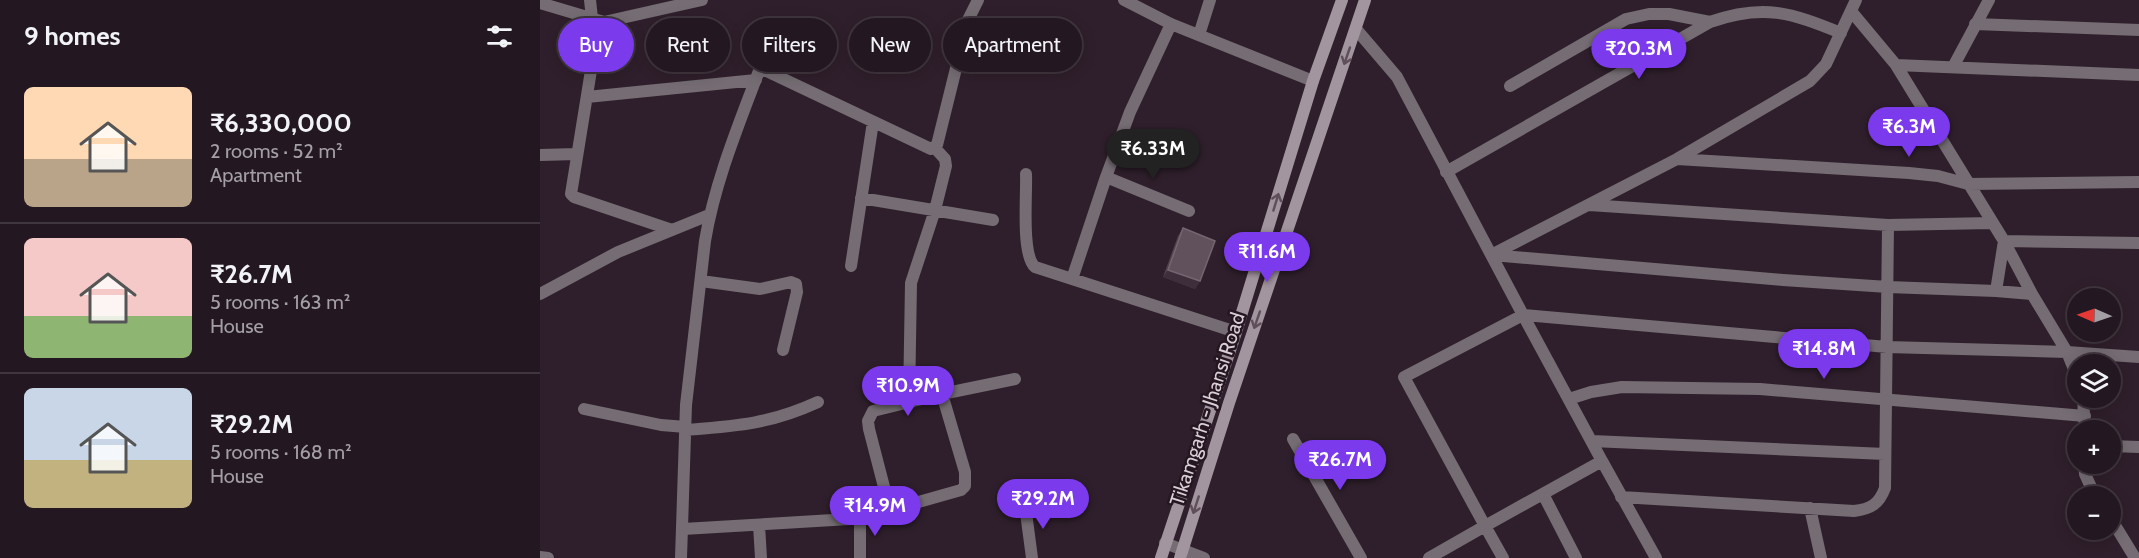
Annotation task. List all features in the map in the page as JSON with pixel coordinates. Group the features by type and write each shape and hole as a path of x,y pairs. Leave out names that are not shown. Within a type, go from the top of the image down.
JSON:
{"street":[{"path":"590,0 595,18"},
{"path":"622,18 702,0"},
{"path":"681,558 686,428 700,281 710,215 729,151 760,68 931,149 937,145 968,20 978,0"},
{"path":"1124,0 1171,24 1313,81"},
{"path":"1199,35 1210,0"},
{"path":"1161,558 1236,332 1313,81 1342,0"},
{"name":"Tikamgarh - Jhansi Road","path":"1181,554 1229,403 1365,0"},
{"path":"1953,67 1989,0"},
{"path":"540,3 589,18"},
{"path":"1492,255 1677,159 1810,81 1826,64 1853,5"},
{"path":"1853,5 1896,65 2004,241 2032,294 2067,352"},
{"path":"1446,172 1710,22 1733,14 1776,12 1806,19 1841,33"},
{"path":"1510,86 1626,19 1650,14 1669,14 1710,22"},
{"path":"1072,279 1106,177 1131,112 1171,24"},
{"path":"1975,24 2139,30"},
{"path":"1356,29 1397,77 1446,172 1656,558"},
{"path":"1896,65 2139,75"},
{"path":"590,72 572,195 672,230"},
{"path":"587,97 756,80"},
{"path":"851,266 873,122"},
{"path":"1295,141 1315,149"},
{"path":"909,401 911,283 935,210 946,162 933,147"},
{"path":"540,155 577,154"},
{"path":"1677,159 1909,173 1938,176 1968,184 2139,182"},
{"path":"1026,174 1027,249 1031,263 1035,267 1236,332"},
{"path":"1106,177 1189,211"},
{"path":"861,198 993,220"},
{"path":"1588,204 1888,225 1992,223"},
{"path":"540,294 618,252 710,215"},
{"path":"1621,497 1854,511 1866,510 1881,499 1885,488 1888,225"},
{"path":"2004,241 2139,243"},
{"path":"1996,291 2004,241"},
{"path":"1492,255 1888,287 2032,294"},
{"path":"700,281 754,289 791,282 796,284 797,292 783,351"},
{"path":"1503,558 1404,376 1523,315 1887,347 2067,352 2139,357"},
{"path":"890,510 868,421 873,411 909,401 1015,379"},
{"path":"1569,399 1591,392 1622,387 1760,389 2085,416"},
{"path":"683,529 860,517 961,490 965,486 965,472 942,394"},
{"path":"584,409 686,428 739,426 774,420 818,402"},
{"path":"2084,408 2085,420"},
{"path":"1293,439 1362,558"},
{"path":"1592,441 1885,454"},
{"path":"2121,446 2139,447"},
{"path":"1432,557 1602,461"},
{"path":"1543,494 1576,558"},
{"path":"1025,505 1032,558"},
{"path":"1810,508 1821,558"},
{"path":"860,517 860,558"},
{"path":"759,525 761,558"},
{"path":"2121,535 2135,558"},
{"path":"1165,543 1181,554 1204,558"},
{"path":"540,557 548,558"}],"building":[{"path":"1183,228 1215,241 1200,281 1168,270"}]}
